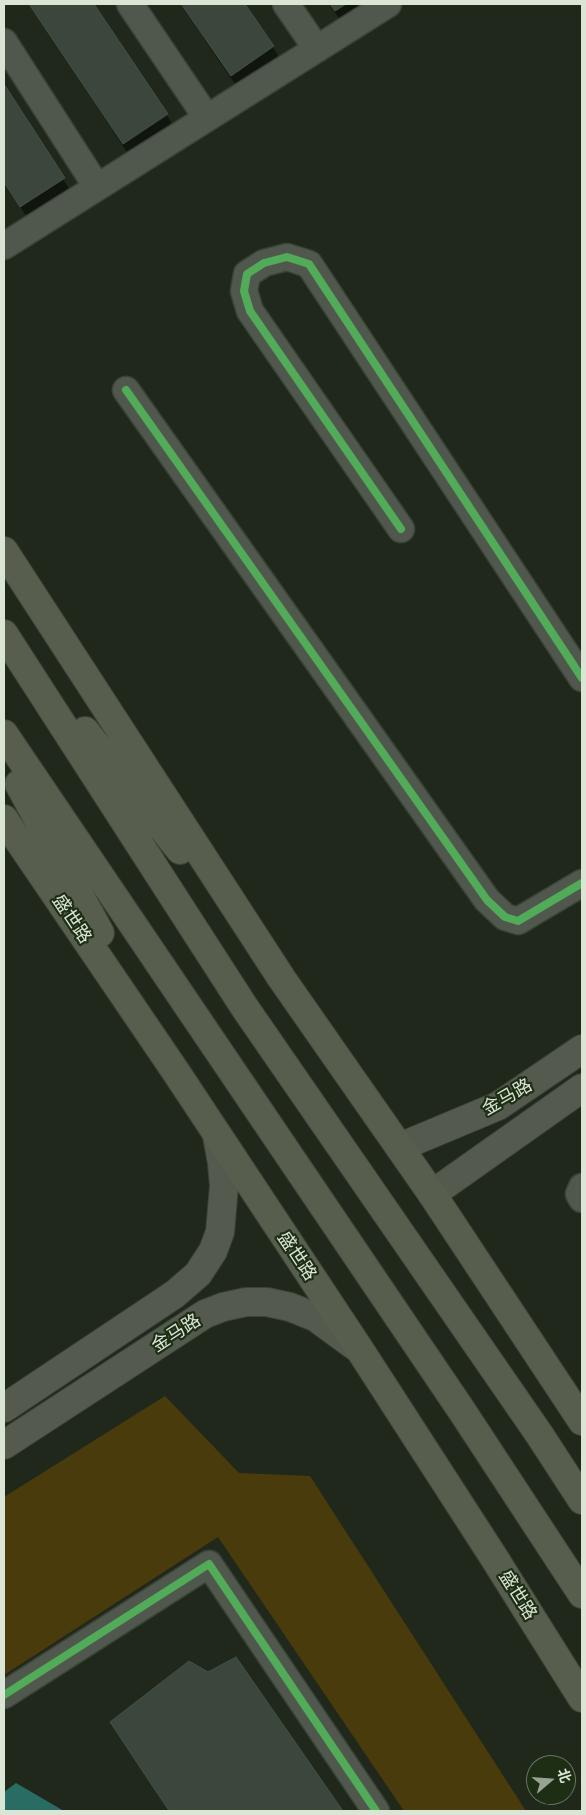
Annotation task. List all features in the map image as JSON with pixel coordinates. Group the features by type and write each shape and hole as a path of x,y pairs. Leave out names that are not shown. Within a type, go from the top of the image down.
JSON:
{"main road":[{"path":"4,551 282,979 432,1194 582,1421"},
{"path":"4,629 282,979"},
{"path":"4,634 245,1008 582,1500"},
{"path":"4,734 462,1411 582,1594"},
{"path":"4,756 176,1072"},
{"name":"盛世路","path":"4,819 176,1072 360,1350 582,1698"},
{"name":"金马路","path":"400,1147 498,1106 582,1049"},
{"name":"金马路","path":"432,1194 582,1088"},
{"name":"金马路","path":"4,1408 175,1294 198,1274 213,1251 220,1232 224,1186 218,1136"},
{"name":"金马路","path":"4,1445 206,1314 223,1306 246,1302 267,1302 290,1306 315,1316 360,1350"}],"street":[{"path":"130,4 207,118"},
{"path":"286,4 317,49"},
{"path":"4,246 388,4"},
{"path":"4,42 97,187"},
{"path":"401,529 250,311 244,291 247,274 264,263 287,257 310,264 582,678"},
{"path":"126,390 487,900 505,918 518,921 582,883"},
{"path":"582,1187 579,1194 582,1199"},
{"path":"4,1695 208,1564 376,1811"}],"shaded area":[{"path":"165,1396 239,1473 310,1476 526,1811 404,1811 218,1537 4,1675 4,1497"}],"water":[{"path":"16,1783 64,1811 4,1811 4,1792"}],"building":[{"path":"29,4 94,4 168,114 123,144"},
{"path":"181,4 245,4 274,46 231,76"},
{"path":"330,4 346,4 335,11"},
{"path":"4,84 65,178 20,207 4,182"},
{"path":"236,1657 343,1811 169,1811 110,1722 189,1661 208,1672"}],"cycle path":[{"path":"401,529 250,311 244,291 247,274 264,263 287,257 309,264 582,678"},
{"path":"126,390 487,900 505,917 518,921 582,883"},
{"path":"4,1695 209,1564 376,1811"}]}
